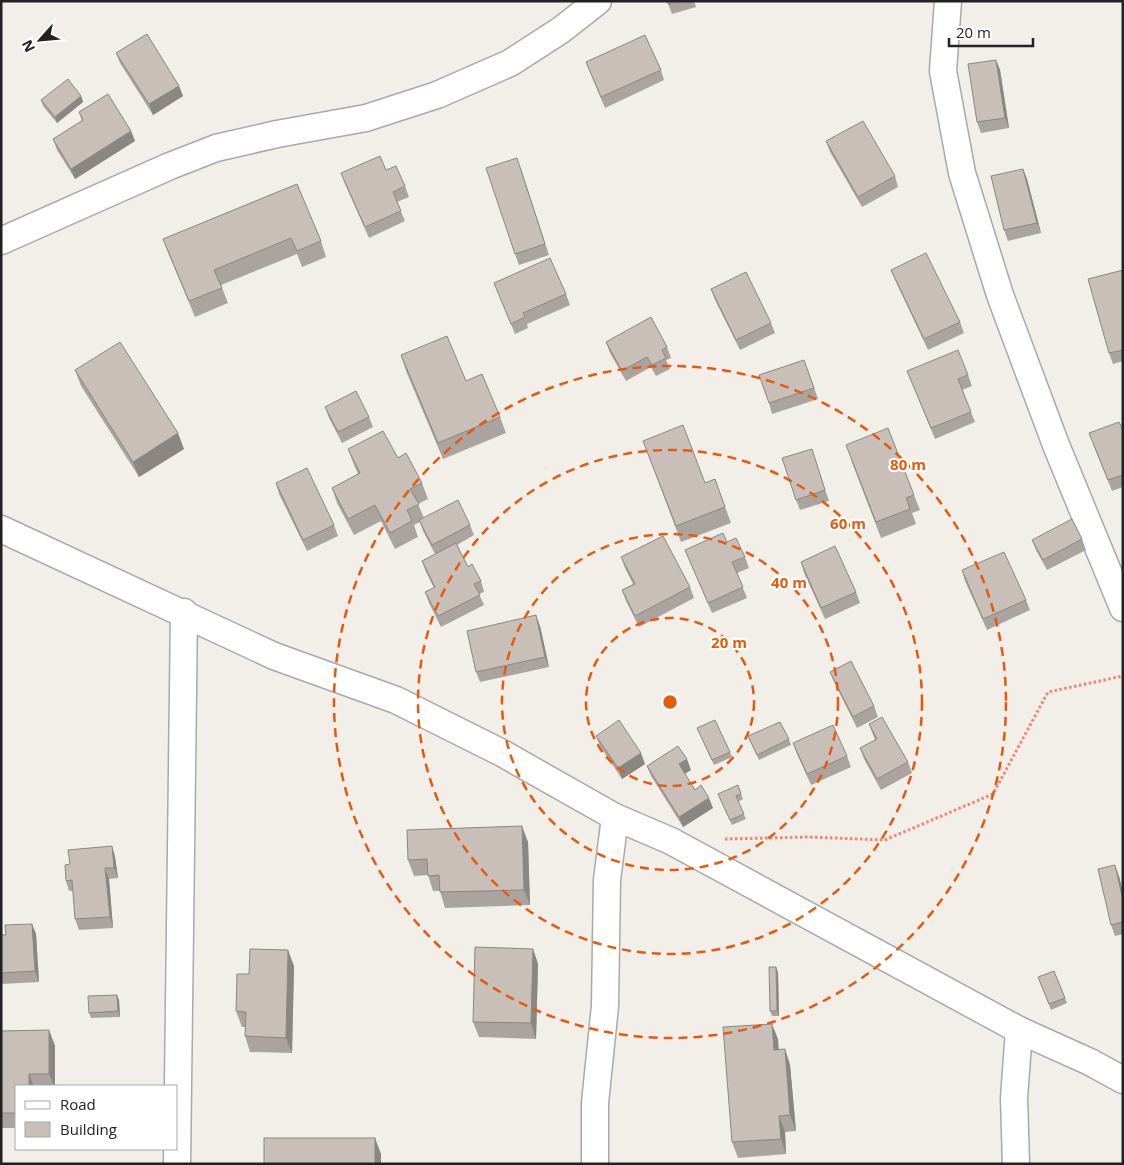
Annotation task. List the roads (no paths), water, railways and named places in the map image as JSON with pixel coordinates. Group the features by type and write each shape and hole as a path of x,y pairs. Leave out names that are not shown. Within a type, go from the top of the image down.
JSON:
{"street":[{"path":"1,241 170,166 216,148 277,134 366,118 437,95 510,63 561,30 598,1"},
{"path":"953,2 944,71 962,173 1010,323 1056,445 1123,608"},
{"path":"1,529 184,612 274,656 396,700 500,752 615,817 671,841 1019,1030 1090,1062 1123,1080"},
{"path":"178,1085 184,612"},
{"path":"595,1164 595,1103 605,1006 606,880 615,817"},
{"path":"1016,1164 1014,1098 1019,1030"},
{"path":"177,1150 177,1164"}]}
